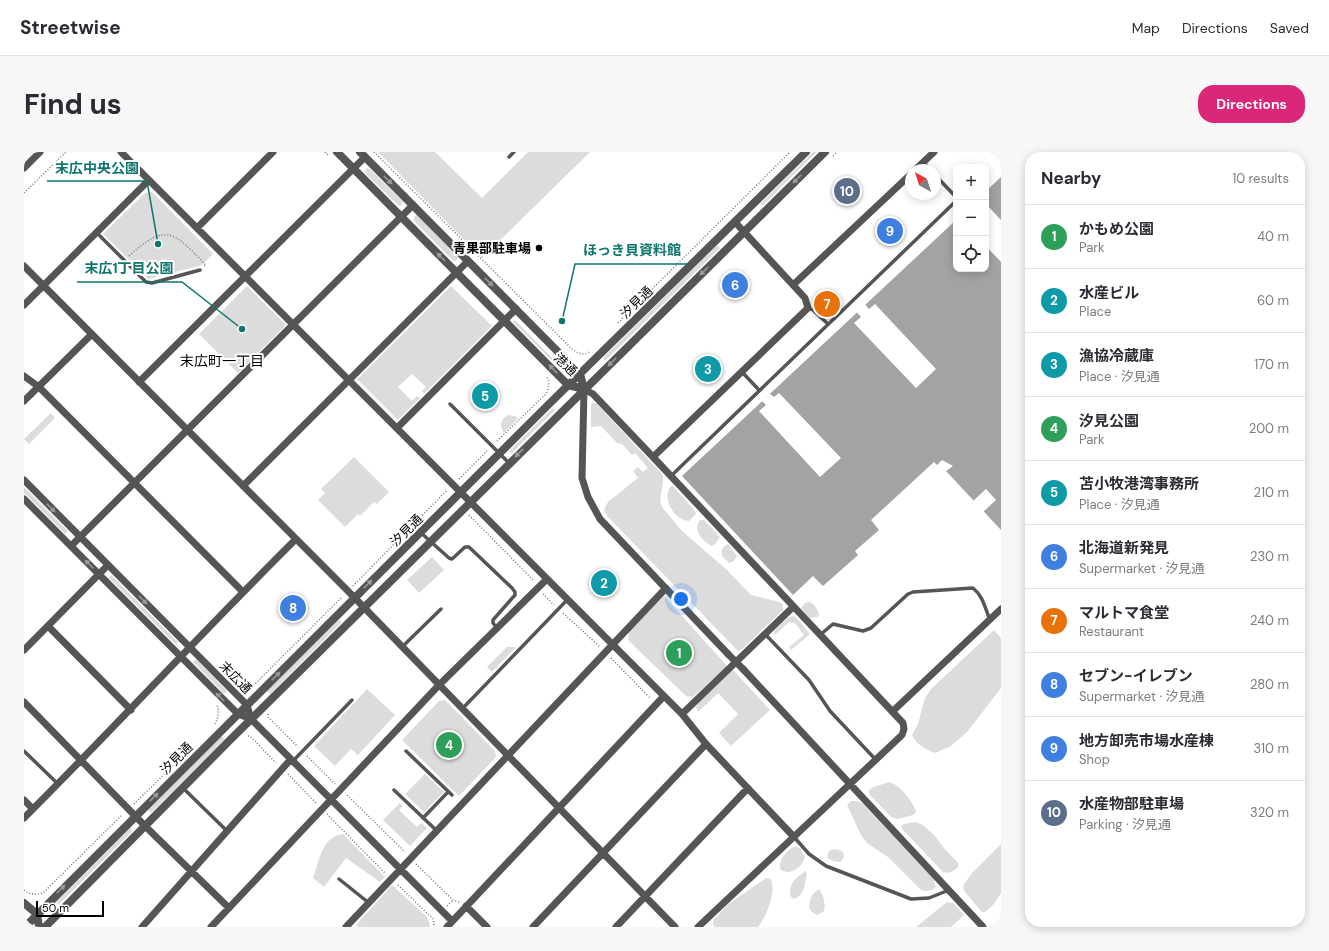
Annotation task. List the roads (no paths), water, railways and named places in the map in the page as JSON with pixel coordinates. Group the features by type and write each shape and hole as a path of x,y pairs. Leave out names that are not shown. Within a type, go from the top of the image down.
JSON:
{"street":[{"path":"24,168 40,152"},
{"path":"121,152 682,714 706,744 794,837"},
{"path":"197,228 273,152"},
{"name":"港通","path":"337,152 568,385 584,389 580,374 363,154"},
{"name":"汐見通","path":"25,927 568,385 806,152"},
{"name":"汐見通","path":"45,927 430,541 825,152"},
{"path":"923,162 934,152"},
{"path":"139,382 353,168 363,154"},
{"path":"24,305 149,180"},
{"path":"793,285 905,180"},
{"path":"71,546 413,205"},
{"path":"653,457 808,308 805,298 735,222"},
{"path":"243,486 468,261"},
{"path":"24,266 364,607 675,927"},
{"path":"397,428 516,309"},
{"path":"24,401 92,334"},
{"path":"24,376 39,387 243,592"},
{"path":"698,927 850,784 876,760 902,735 904,729 903,723 593,394 584,389 582,478 588,497 600,519 743,669 850,784 949,890 983,927"},
{"name":"末広通","path":"24,480 247,704 251,719"},
{"name":"末広通","path":"24,499 238,714 251,719"},
{"path":"24,818 131,710 243,592 296,539"},
{"path":"24,650 108,565"},
{"path":"211,927 330,799 440,685 547,579"},
{"path":"346,927 666,588"},
{"path":"682,714 793,607"},
{"path":"893,711 1001,609"},
{"path":"48,626 131,710"},
{"path":"447,927 664,696"},
{"path":"24,702 135,816 229,908"},
{"path":"251,719 452,921"},
{"path":"533,927 706,744"},
{"path":"142,927 282,769 292,760"},
{"path":"616,927 748,788"},
{"path":"24,800 33,809"},
{"path":"24,903 37,914 39,927"},
{"path":"466,906 487,927"}],"lane":[{"path":"509,157 514,152"},
{"path":"941,181 955,196 956,200"},
{"path":"671,476 953,204"},
{"path":"97,233 146,282 152,283 200,270"},
{"path":"808,308 813,310 828,324"},
{"path":"742,372 760,390"},
{"path":"450,404 509,463"},
{"path":"420,532 452,559 465,547 469,547 512,588 515,595 493,620 493,623 497,628"},
{"path":"820,635 833,624 863,631 871,628 908,594 913,592 973,588 978,592 982,599 990,620"},
{"path":"462,708 568,600"},
{"path":"402,647 441,608"},
{"path":"765,634 809,680 830,711 876,760"},
{"path":"292,760 352,700"},
{"path":"24,751 58,784"},
{"path":"406,752 452,795"},
{"path":"183,788 227,831"},
{"path":"394,790 437,831"},
{"path":"423,818 448,792"},
{"path":"794,837 809,854 826,866 911,899 929,898 949,890"},
{"path":"339,879 369,903"}],"place":[{"name":"水産物部駐車場","path":"847,191"},
{"name":"地方卸売市場水産棟","path":"890,231"},
{"name":"末広中央公園","path":"158,244"},
{"name":"青果部駐車場","path":"539,248"},
{"name":"北海道新発見","path":"735,285"},
{"name":"マルトマ食堂","path":"827,304"},
{"name":"ほっき貝資料館","path":"562,321"},
{"name":"末広1丁目公園","path":"242,329"},
{"name":"漁協冷蔵庫","path":"708,369"},
{"name":"苫小牧港湾事務所","path":"485,396"},
{"name":"水産ビル","path":"604,583"},
{"name":"セブン-イレブン","path":"293,608"},
{"name":"かもめ公園","path":"679,653"},
{"name":"汐見公園","path":"449,745"}],"district":[{"name":"末広町一丁目","path":"222,361"}]}
